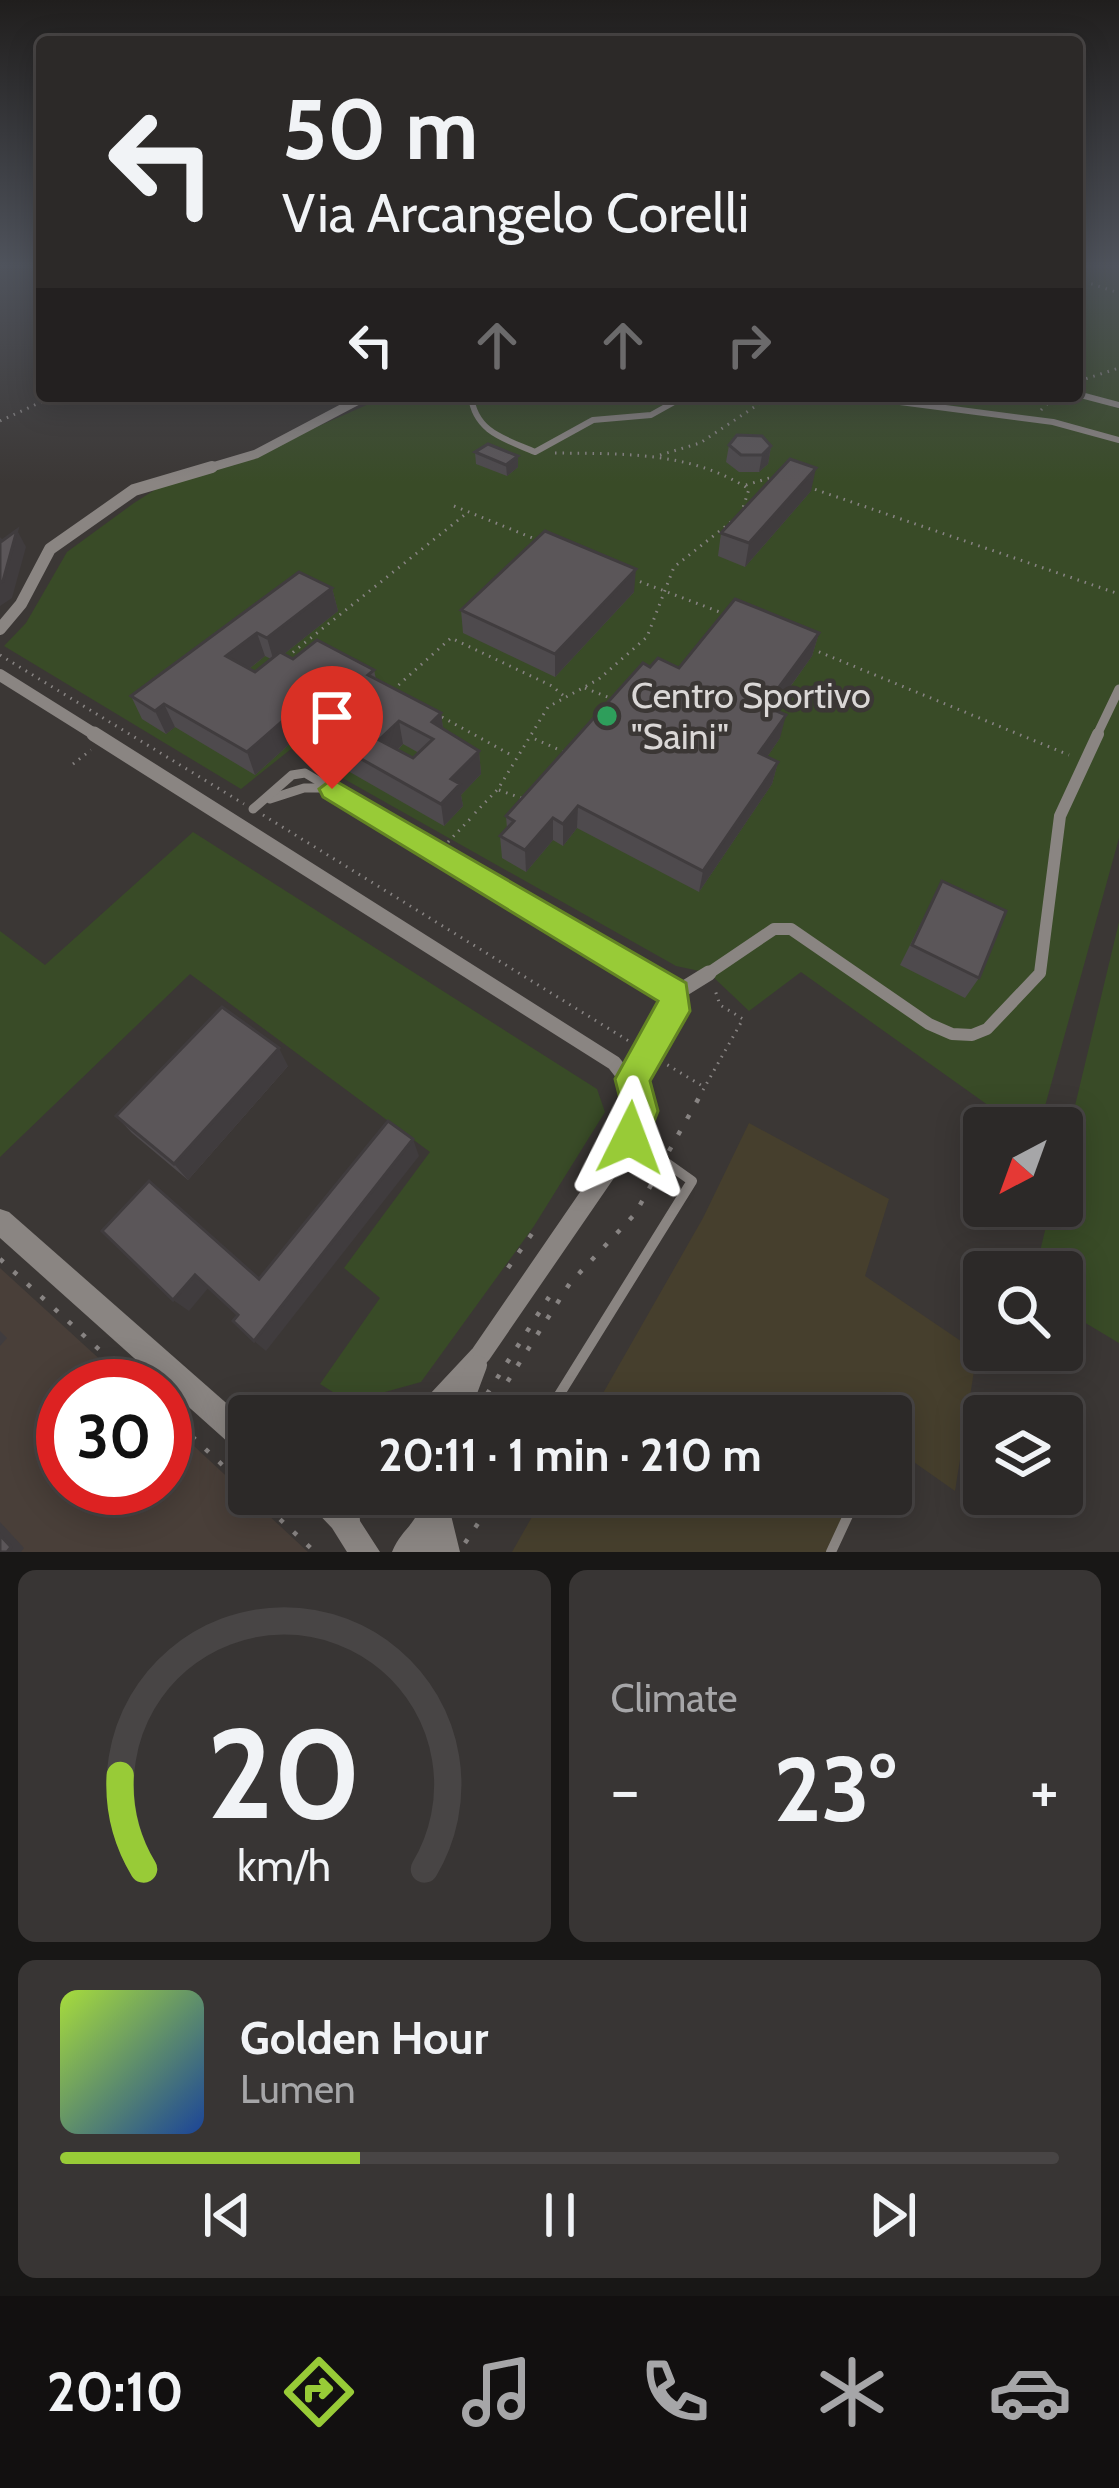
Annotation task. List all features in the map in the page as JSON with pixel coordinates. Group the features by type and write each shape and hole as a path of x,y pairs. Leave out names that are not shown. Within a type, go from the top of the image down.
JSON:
{"street":[{"path":"1083,396 1119,405"},
{"path":"0,629 22,604 50,549 134,490 256,454 354,402"},
{"path":"472,402 473,414 488,431 536,452 593,420 652,416 676,402"},
{"path":"884,402 1035,415 1119,440"},
{"path":"0,675 614,1063 632,1079 641,1111 630,1138 481,1354 443,1395"},
{"path":"632,1079 674,1011 675,994 774,929 791,929 929,1024 952,1034 972,1035 987,1029 1040,973 1060,815 1119,689"},
{"path":"0,1221 228,1423"},
{"path":"466,1395 481,1354"},
{"path":"345,1515 352,1539 365,1552"},
{"path":"407,1552 428,1532 434,1515"},
{"path":"440,1515 445,1552"}],"lane":[{"path":"236,824 298,771 675,994"},
{"path":"253,809 292,790 332,789"},
{"path":"559,1395 692,1180 630,1138"},
{"path":"831,1552 848,1515"}],"path":[{"path":"1083,380 1119,368"},
{"path":"0,421 41,402"},
{"path":"658,456 700,443 762,402"},
{"path":"1042,409 1049,402"},
{"path":"536,452 658,456 722,472 744,485 761,484 775,476"},
{"path":"796,483 1119,594"},
{"path":"439,852 497,790 548,707 584,687 647,637 674,566 741,512 749,500 744,485"},
{"path":"454,506 533,538"},
{"path":"285,659 469,512"},
{"path":"620,574 736,619"},
{"path":"334,598 351,607"},
{"path":"392,691 451,638 552,686 565,698"},
{"path":"801,645 1083,760"},
{"path":"0,655 624,1038"},
{"path":"584,687 621,702 614,711"},
{"path":"433,712 514,757"},
{"path":"533,738 574,757"},
{"path":"73,764 103,740"},
{"path":"497,790 536,802"},
{"path":"500,1395 570,1283 635,1214 743,1019 720,1005 709,973"},
{"path":"664,1063 704,1088"},
{"path":"508,1268 538,1225"},
{"path":"0,1259 109,1359"},
{"path":"487,1395 549,1298"},
{"path":"192,1436 228,1470"},
{"path":"275,1515 314,1552"},
{"path":"455,1552 477,1528 481,1515"}],"shaded area":[{"path":"749,1123 889,1199 865,1276 963,1342 963,1371 974,1371 970,1395 963,1395 963,1440 955,1491 912,1461 912,1395 602,1395 703,1218"},
{"path":"0,1268 99,1359 36,1359 36,1515 192,1515 192,1444 228,1478 228,1515 268,1515 308,1552 0,1552"},
{"path":"533,1515 849,1515 832,1552 512,1552"}],"green space":[{"name":"Centro Sportivo \"Saini\"","path":"1083,337 1119,337 1119,838 1045,1107 991,1107 801,972 749,1011 709,973 676,966 291,749 241,789 4,646 26,623 67,552 180,474 278,444 373,402 1083,402"},
{"path":"193,832 597,1089 605,1112 534,1226 421,1382 374,1395 338,1395 320,1384 380,1298 344,1268 430,1152 190,974 0,1157 0,931 45,965"},
{"path":"1119,922 1119,1343 1083,1322 1083,1251 1040,1251 1046,1227 1083,1227 1083,1107 1075,1107"}],"building":[{"path":"737,435 762,436 771,446 762,455 741,455 729,445"},
{"path":"488,444 518,456 506,465 475,452"},
{"path":"790,459 816,468 749,543 721,533"},
{"path":"17,530 3,581 0,583 0,539"},
{"path":"545,531 636,569 555,654 461,610"},
{"path":"299,572 332,588 267,638 257,633 226,656 255,672 280,652 293,659 317,640 374,670 368,675 441,713 432,722 479,751 451,779 460,784 441,804 287,717 247,752 164,704 155,711 131,696","holes":["399,721 433,739 413,758 379,740"]},
{"path":"735,599 819,633 765,706 786,715 759,753 778,762 703,871 578,806 563,824 553,818 525,850 500,836 514,821 506,816 643,663 650,667 658,658 679,668"},
{"path":"942,881 1006,911 979,978 912,945"},
{"path":"222,1007 279,1048 174,1164 116,1116"},
{"path":"388,1121 413,1139 254,1341 233,1321 238,1315 195,1275 173,1300 102,1231 149,1181 259,1279"},
{"path":"0,1535 11,1547 7,1552 0,1552"}],"place":[{"name":"Centro Sportivo \"Saini\"","path":"607,716"}],"route":[{"path":"332,789 675,994 674,1011 632,1079 641,1111 630,1138"}]}
